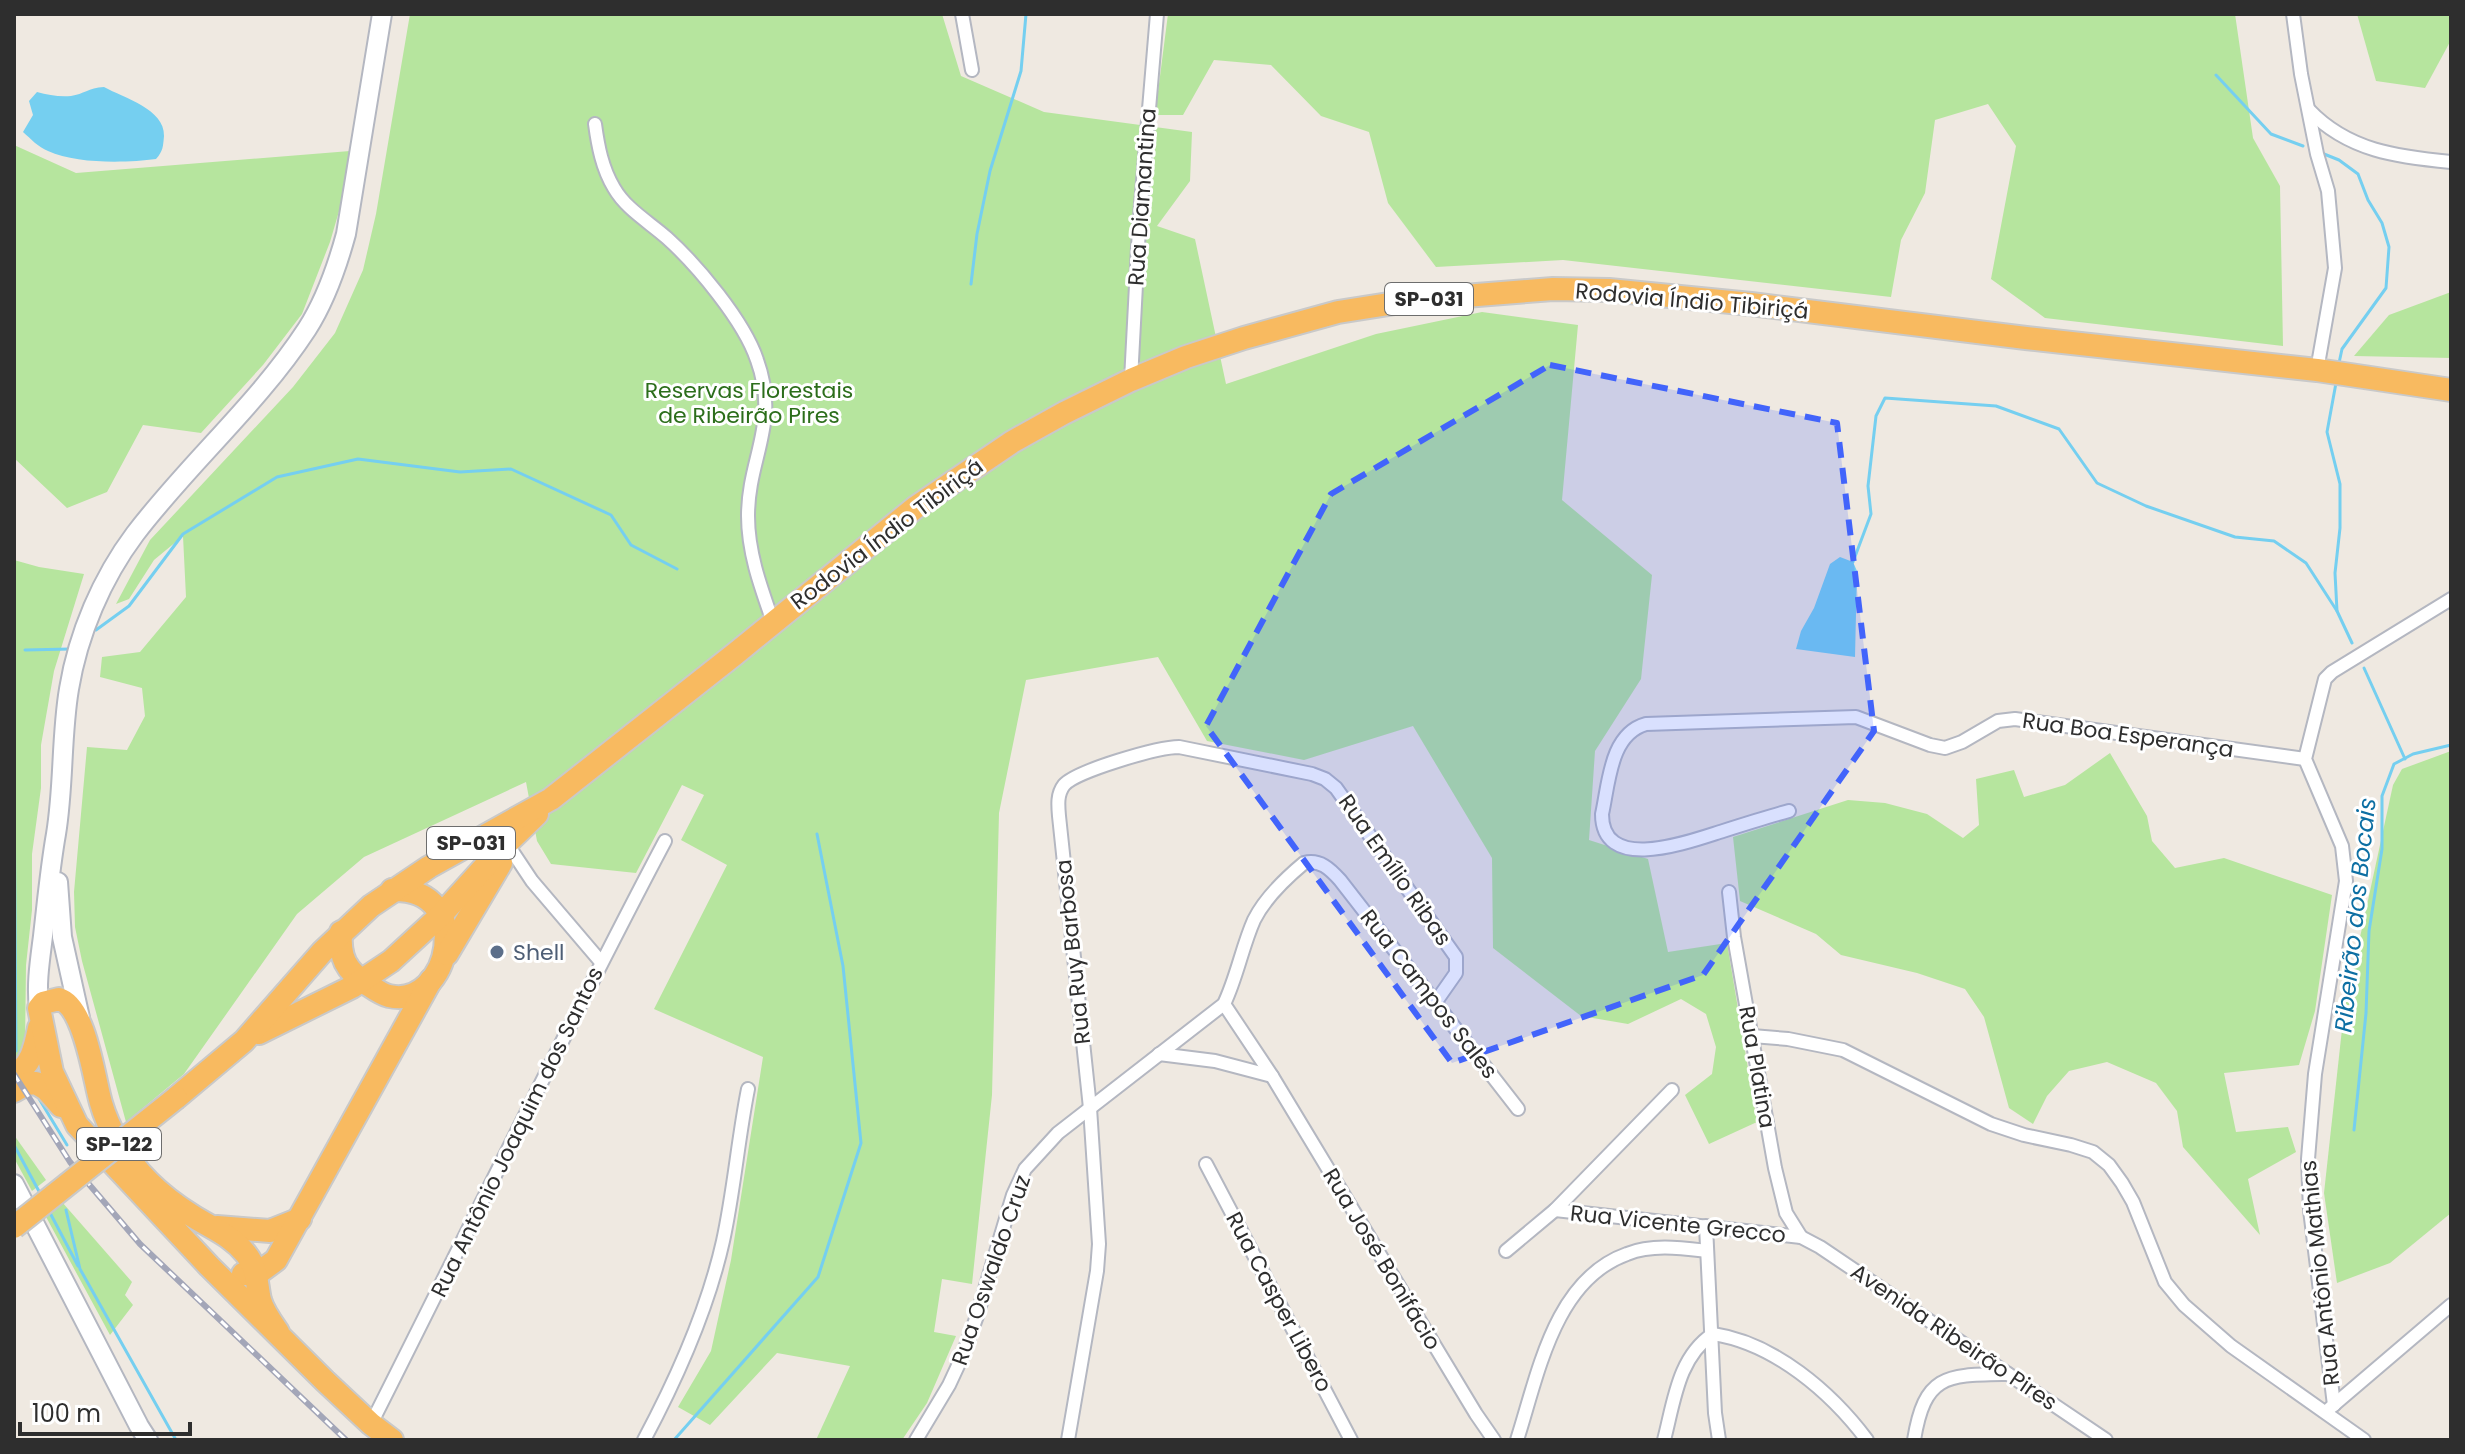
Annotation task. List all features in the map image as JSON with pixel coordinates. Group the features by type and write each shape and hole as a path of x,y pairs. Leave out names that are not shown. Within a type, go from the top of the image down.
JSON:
{"highway":[{"name":"Rodovia Índio Tibiriçá","path":"244,1041 362,981 391,961 441,915 551,799 957,477 1012,442 1131,380 1215,347 1338,312 1414,300 1553,289 1609,290 2317,370 2451,390"},
{"name":"Rodovia Índio Tibiriçá","path":"14,1227 244,1041 341,932 392,890 551,799"},
{"path":"209,1266 239,1274 257,1274 276,1260 431,980 524,829"},
{"path":"392,890 423,895 441,915 446,929 444,959"},
{"path":"422,934 428,914 423,895"},
{"path":"341,932 345,965 362,981 385,995 400,1020 399,1041"},
{"path":"345,965 362,968 391,961"},
{"path":"334,996 362,990 385,995 410,994 431,980"},
{"path":"14,1075 31,1059 43,1003 51,999 65,1000 81,1025"},
{"name":"SP-122","path":"39,1016 52,1072 77,1125 209,1266"},
{"name":"SP-122","path":"81,1025 102,1104 118,1143 137,1169 163,1195 237,1245 247,1255 257,1274"},
{"path":"14,1091 32,1083 40,1084 77,1125"},
{"path":"212,1226 270,1231 300,1219"},
{"path":"209,1266 230,1264 239,1254 237,1245"},
{"path":"209,1266 325,1381 392,1440"},
{"path":"257,1274 261,1303 278,1332"}],"main road":[{"name":"SP-122","path":"39,1016 37,986 71,677 82,635 106,580 135,533 262,388 306,330 330,282 346,234 382,14"},
{"name":"SP-122","path":"56,831 62,937 81,1025"},
{"path":"14,1184 144,1435"}],"street":[{"path":"962,14 972,70"},
{"name":"Rua Diamantina","path":"1131,380 1139,228 1157,14"},
{"path":"2293,14 2301,74 2328,191 2335,268 2317,370"},
{"path":"2309,110 2325,127 2367,147 2401,156 2451,162"},
{"path":"595,124 602,160 615,190 633,211 668,239 709,281 747,337 757,359 766,394 766,421 752,481 748,516 753,563 773,622"},
{"path":"2305,759 2325,679 2355,657 2451,599"},
{"name":"Rua Boa Esperança","path":"1789,811 1668,848 1646,851 1618,843 1604,833 1602,814 1615,755 1628,733 1646,724 1841,716 1869,721 1945,748 1998,721 2015,719 2305,759"},
{"name":"Rua Emílio Ribas","path":"1059,795 1063,786 1079,775 1170,747 1202,750 1325,779 1336,788 1456,957 1456,973 1435,1003"},
{"name":"Rua Antônio Mathias","path":"2305,759 2342,846 2346,881 2313,1087 2308,1159 2310,1210 2330,1409"},
{"name":"Rua Ruy Barbosa","path":"1059,795 1090,1108 1099,1244 1068,1440"},
{"name":"Rua Antônio Joaquim dos Santos","path":"371,1424 601,962 665,841"},
{"path":"505,857 532,881 601,962"},
{"name":"Rua Campos Sales","path":"1224,1004 1255,920 1264,904 1304,863 1311,861 1325,865 1340,880 1518,1109"},
{"name":"Rua Platina","path":"1729,892 1734,937 1780,1191 1786,1213 1801,1237"},
{"name":"Rua Oswaldo Cruz","path":"916,1440 962,1357 1013,1195 1025,1169 1058,1133 1224,1004"},
{"name":"Rua José Bonifácio","path":"1224,1004 1272,1076 1494,1440"},
{"path":"1752,1036 1788,1039 1843,1050 1991,1124 2093,1152 2109,1165 2122,1183 2133,1202 2165,1282 2184,1305 2231,1346 2330,1409 2364,1440"},
{"path":"1159,1054 1215,1061 1272,1076"},
{"path":"644,1440 680,1364 716,1269 748,1089"},
{"path":"1506,1251 1555,1210 1672,1090"},
{"name":"Rua Casper Libero","path":"1206,1164 1351,1440"},
{"name":"Rua Vicente Grecco","path":"1555,1210 1801,1237"},
{"path":"1706,1226 1719,1440"},
{"name":"Avenida Ribeirão Pires","path":"1801,1237 2106,1440"},
{"path":"1517,1440 1552,1337 1566,1307 1583,1282 1604,1265 1628,1253 1651,1248 1707,1251"},
{"path":"2330,1409 2451,1305"},
{"path":"1664,1440 1682,1371 1699,1343 1713,1334 1764,1350 1793,1369 1825,1394 1867,1440"},
{"path":"1914,1440 1924,1400 1938,1383 1975,1375 2008,1374"}],"highlighted area":[{"path":"1550,365 1837,423 1874,731 1703,975 1452,1063 1206,726 1331,494"}],"green space":[{"name":"Reservas Florestais de Ribeirão Pires","path":"410,14 942,14 961,76 1044,112 1192,132 1190,181 1157,226 1195,239 1226,384 1376,334 1482,312 1578,325 1562,500 1652,575 1641,679 1595,751 1589,840 1648,859 1668,952 1727,943 1757,1122 1709,1144 1685,1095 1712,1074 1716,1047 1706,1014 1681,999 1628,1024 1581,1016 1493,948 1492,858 1413,726 1304,760 1207,741 1158,657 1026,680 999,813 992,1095 972,1284 942,1279 934,1332 956,1336 927,1403 902,1440 816,1440 850,1366 777,1353 710,1425 678,1407 711,1351 731,1260 763,1057 654,1009 727,865 681,840 704,795 682,785 636,873 551,864 537,841 526,782 364,857 297,914 184,1074 126,1122 75,927 74,892 87,747 127,750 145,716 142,688 100,677 102,657 140,652 186,597 183,536 154,560 129,599 116,604 150,540 293,387 335,333 363,270 376,214"},
{"path":"1168,14 2235,14 2253,138 2280,186 2283,346 2045,318 1991,279 2016,146 1988,104 1935,120 1925,193 1901,240 1891,297 1563,260 1436,267 1388,203 1369,132 1321,116 1271,65 1214,60 1183,115 1155,115"},
{"path":"2357,14 2451,14 2451,40 2425,88 2376,81"},
{"path":"14,145 76,173 350,151 342,201 330,242 302,314 263,365 201,433 143,425 107,492 67,508 14,458"},
{"path":"2451,292 2451,358 2354,356 2389,315"},
{"path":"14,560 84,574 54,671 41,745 41,788 32,854 32,910 26,965 25,1047 14,1061"},
{"path":"2451,751 2451,1213 2390,1263 2337,1283 2324,1193 2344,1011 2393,785 2402,769"},
{"path":"2110,753 2147,816 2152,841 2175,868 2224,858 2332,895 2315,1011 2299,1065 2224,1073 2236,1132 2288,1127 2296,1152 2248,1179 2260,1235 2183,1147 2177,1111 2156,1083 2107,1062 2069,1071 2047,1096 2033,1124 2009,1108 1984,1017 1965,989 1917,973 1841,955 1816,934 1740,901 1733,837 1848,800 1885,803 1927,814 1963,838 1979,825 1976,779 2014,770 2024,797 2065,785"},
{"path":"14,1135 46,1180 32,1191 14,1158"},
{"path":"62,1202 132,1282 125,1295 133,1305 110,1335 45,1215"}],"water":[{"path":"104,87 142,106 158,118 164,136 156,159 116,162 72,158 44,149 23,132 33,115 29,101 37,92 71,96"},
{"path":"1840,557 1853,562 1857,571 1855,657 1796,649 1830,564"}],"waterway":[{"path":"971,284 990,171 1021,71 1026,14"},
{"path":"2216,75 2271,134 2303,146"},
{"path":"2324,154 2339,160 2358,174 2368,200 2382,223 2389,247 2386,288 2342,349 2339,363"},
{"path":"2336,383 2327,432 2340,484 2340,528 2335,573 2337,611 2352,643"},
{"path":"1853,562 1871,514 1868,486 1876,416 1885,398 1996,406 2059,429 2097,483 2146,506 2235,537 2274,541 2306,563 2337,611"},
{"path":"96,630 129,606 183,534 277,477 358,459 460,472 511,469 611,515 631,545 677,569"},
{"path":"25,650 70,649"},
{"path":"2364,668 2405,759"},
{"name":"Ribeirão dos Bocais","path":"2354,1130 2366,1013 2369,931 2382,849 2382,796 2394,764 2413,754 2451,745"},
{"path":"14,778 16,1051"},
{"path":"674,1440 818,1277 861,1143 843,966 817,834"},
{"path":"38,1097 67,1145"},
{"path":"14,1145 41,1195"},
{"path":"48,1209 78,1266"},
{"path":"66,1210 80,1269 176,1440"}],"railway":[{"path":"14,1074 70,1162 140,1244 346,1440"}],"place":[{"name":"Shell","path":"497,952"}]}
